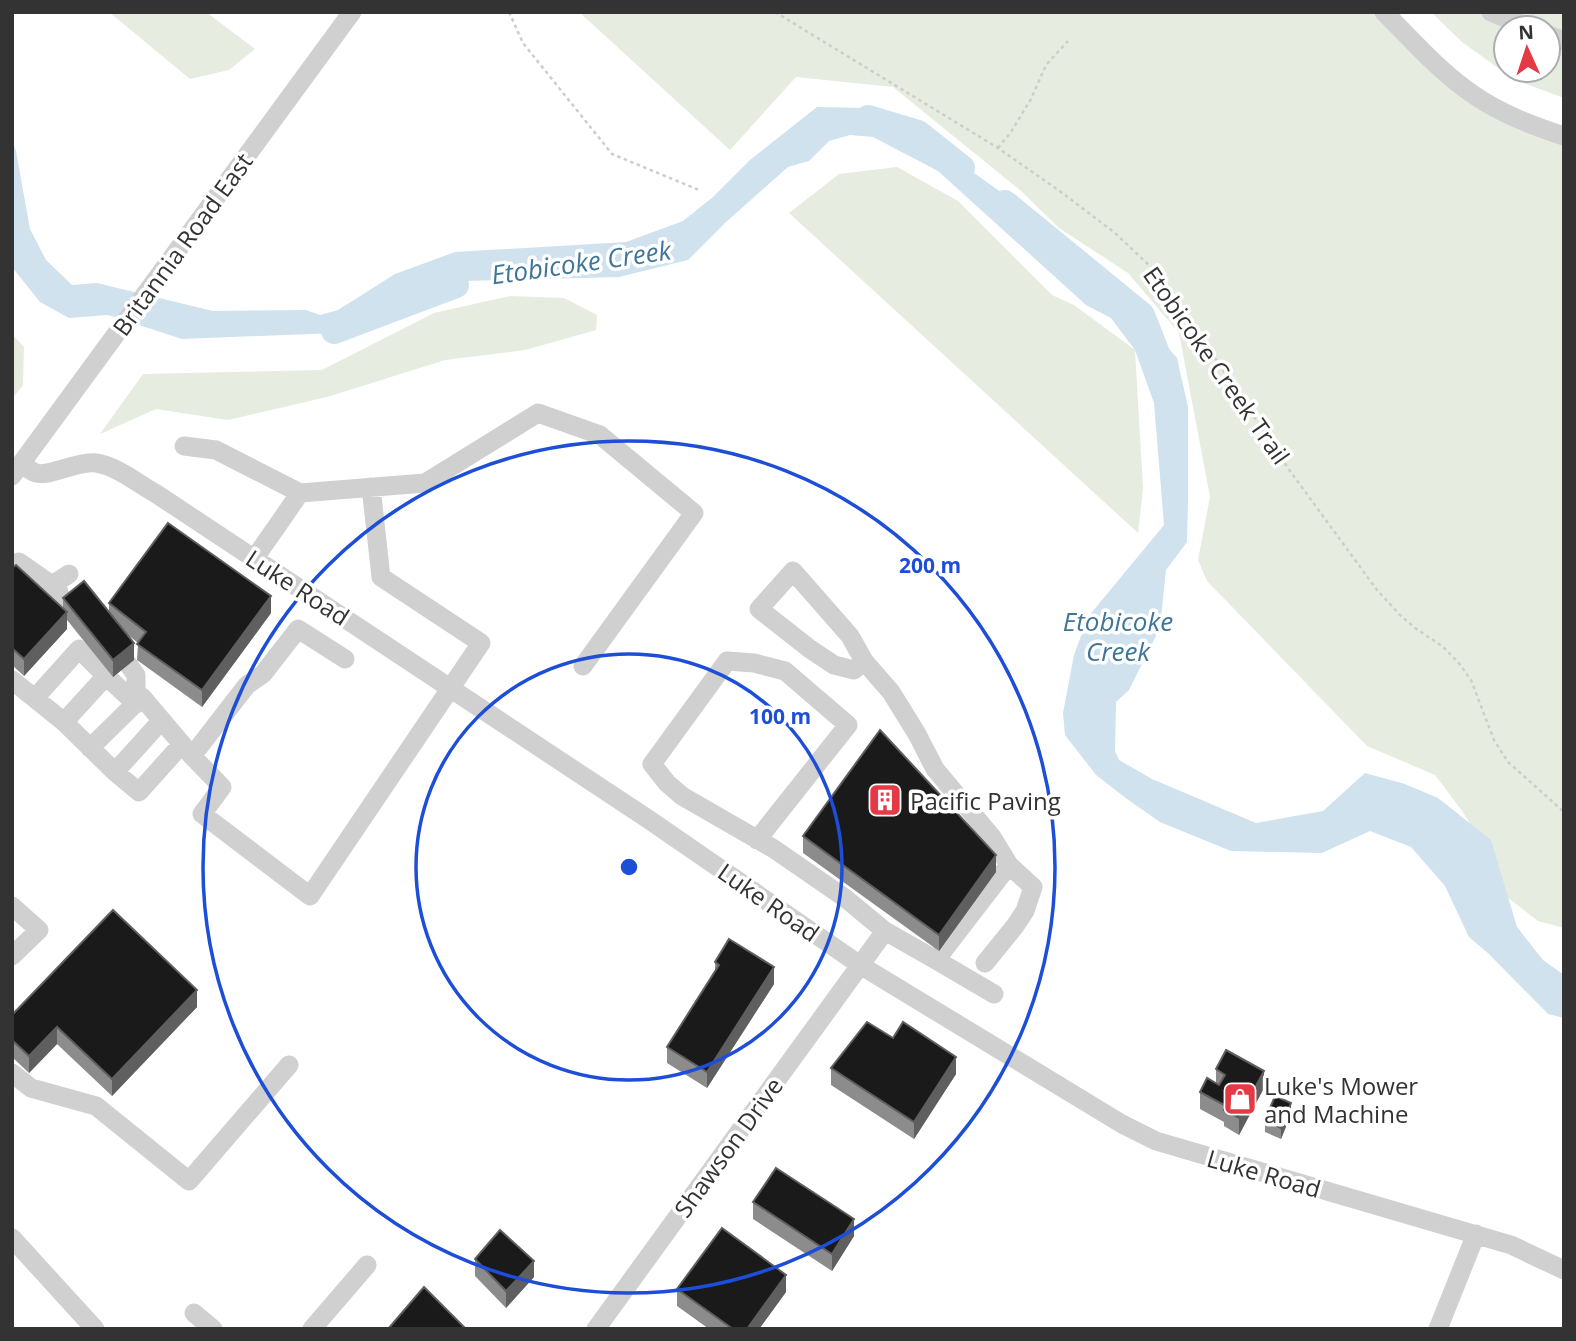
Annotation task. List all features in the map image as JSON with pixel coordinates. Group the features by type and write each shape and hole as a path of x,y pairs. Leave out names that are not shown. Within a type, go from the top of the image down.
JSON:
{"street":[{"name":"Britannia Road East","path":"17,470 352,12"},
{"path":"1384,12 1471,94 1521,122 1564,136"},
{"path":"184,446 216,450 300,493 425,483 538,413 600,435 694,513 583,666"},
{"name":"Luke Road","path":"17,470 42,474 86,463 98,463 111,467 155,493 648,819 860,965 1122,1124 1156,1141 1511,1245 1564,1270"},
{"path":"34,698 79,649 117,671 222,787 202,814 310,896 481,643 381,577 371,487"},
{"path":"254,559 300,493"},
{"path":"12,569 19,562 55,589 69,592 74,607"},
{"path":"864,661 854,670 834,665 759,609 793,571 850,636 864,661 891,692 935,769 992,837 1009,865 1032,887 1025,911 985,963"},
{"path":"55,589 69,574"},
{"path":"12,680 64,722 139,792 187,750 247,685 263,674 298,629 345,659"},
{"path":"757,840 848,725 785,670 727,660 652,764 667,783 682,796 757,840 774,849 845,898 884,931 994,994"},
{"path":"64,722 117,671"},
{"path":"90,748 138,697"},
{"path":"115,772 161,721"},
{"path":"936,960 1009,865"},
{"path":"12,906 39,930 12,956"},
{"name":"Shawson Drive","path":"596,1329 884,931"},
{"path":"12,1073 30,1088 96,1106 189,1181 289,1065"},
{"path":"1438,1329 1476,1234"},
{"path":"12,1238 95,1329"},
{"path":"312,1329 367,1265"},
{"path":"194,1313 213,1329"}],"path":[{"path":"509,12 523,43 612,154 699,190"},
{"name":"Etobicoke Creek Trail","path":"775,12 998,148 1115,233 1152,268 1184,310 1290,471 1377,590 1400,615 1442,646 1458,662 1471,680 1494,740 1508,762 1564,812"},
{"path":"998,148 1031,99 1046,65 1068,41"}],"shaded area":[{"path":"109,12 206,12 255,49 229,70 190,79"},
{"path":"579,12 1385,12 1465,90 1564,128 1564,928 1538,921 1507,897 1487,850 1435,775 1367,746 1207,581 1198,560 1210,497 1179,333 1128,273 1059,228 1020,190 893,87 796,77 730,150"},
{"path":"1431,12 1564,12 1564,98 1526,84 1562,84 1562,14 1492,14 1492,64 1462,42"},
{"path":"897,167 958,201 1052,295 1074,305 1135,350 1143,489 1138,533 789,213 839,174"},
{"path":"510,296 564,298 597,315 596,330 525,350 445,360 327,397 228,420 156,409 100,434 143,374 322,370 434,313"},
{"path":"12,334 24,347 23,385 12,399"}],"water":[{"name":"Etobicoke Creek","path":"817,107 865,108 942,150 1002,193 1067,261 1129,303 1177,358 1188,407 1187,542 1166,570 1160,628 1129,690 1116,702 1115,751 1119,760 1152,779 1256,823 1323,811 1365,773 1405,784 1438,798 1491,840 1517,927 1543,960 1564,975 1564,1018 1548,1014 1469,937 1445,886 1411,847 1370,831 1322,853 1231,851 1160,822 1096,775 1065,735 1063,713 1074,655 1088,617 1164,525 1154,403 1135,350 1111,318 1086,305 938,171 873,137 850,135 829,141 809,161 788,167 688,260 619,277 466,281 447,293 385,306 358,326 335,333 182,339 108,315 69,318 40,302 12,267 12,141 30,229 46,260 72,285 97,283 213,311 306,310 320,315 338,310 395,274 455,252 626,242 683,221 713,197 750,160"}],"building":[{"path":"168,523 271,596 202,690 137,644 146,632 109,603"},
{"path":"16,565 67,612 24,659 12,648 12,568"},
{"path":"84,581 134,643 113,660 63,598"},
{"name":"Pacific Paving","path":"880,730 996,855 939,935 803,836"},
{"path":"113,910 197,990 112,1079 57,1027 29,1056 12,1040 12,1015"},
{"path":"729,939 774,967 707,1072 667,1047 719,965 715,962"},
{"path":"867,1022 893,1038 903,1022 956,1057 914,1122 831,1068"},
{"path":"1226,1050 1264,1071 1239,1118 1224,1110 1226,1106 1200,1092 1207,1078 1219,1085 1225,1075 1216,1069"},
{"path":"1275,1096 1291,1103 1281,1128 1265,1120"},
{"path":"776,1168 854,1219 832,1254 753,1202"},
{"path":"722,1228 786,1275 747,1329 733,1329 677,1289"},
{"path":"500,1230 534,1261 506,1291 475,1259"},
{"path":"424,1287 466,1329 388,1329"}],"waterway":[{"name":"Etobicoke Creek","path":"868,118 918,133 962,168"},
{"name":"Etobicoke Creek","path":"1005,203 1142,315 1158,356"},
{"name":"Etobicoke Creek","path":"334,331 456,285"}],"place":[{"name":"Pacific Paving","path":"885,800"},
{"name":"Luke's Mower and Machine","path":"1240,1099"}]}
